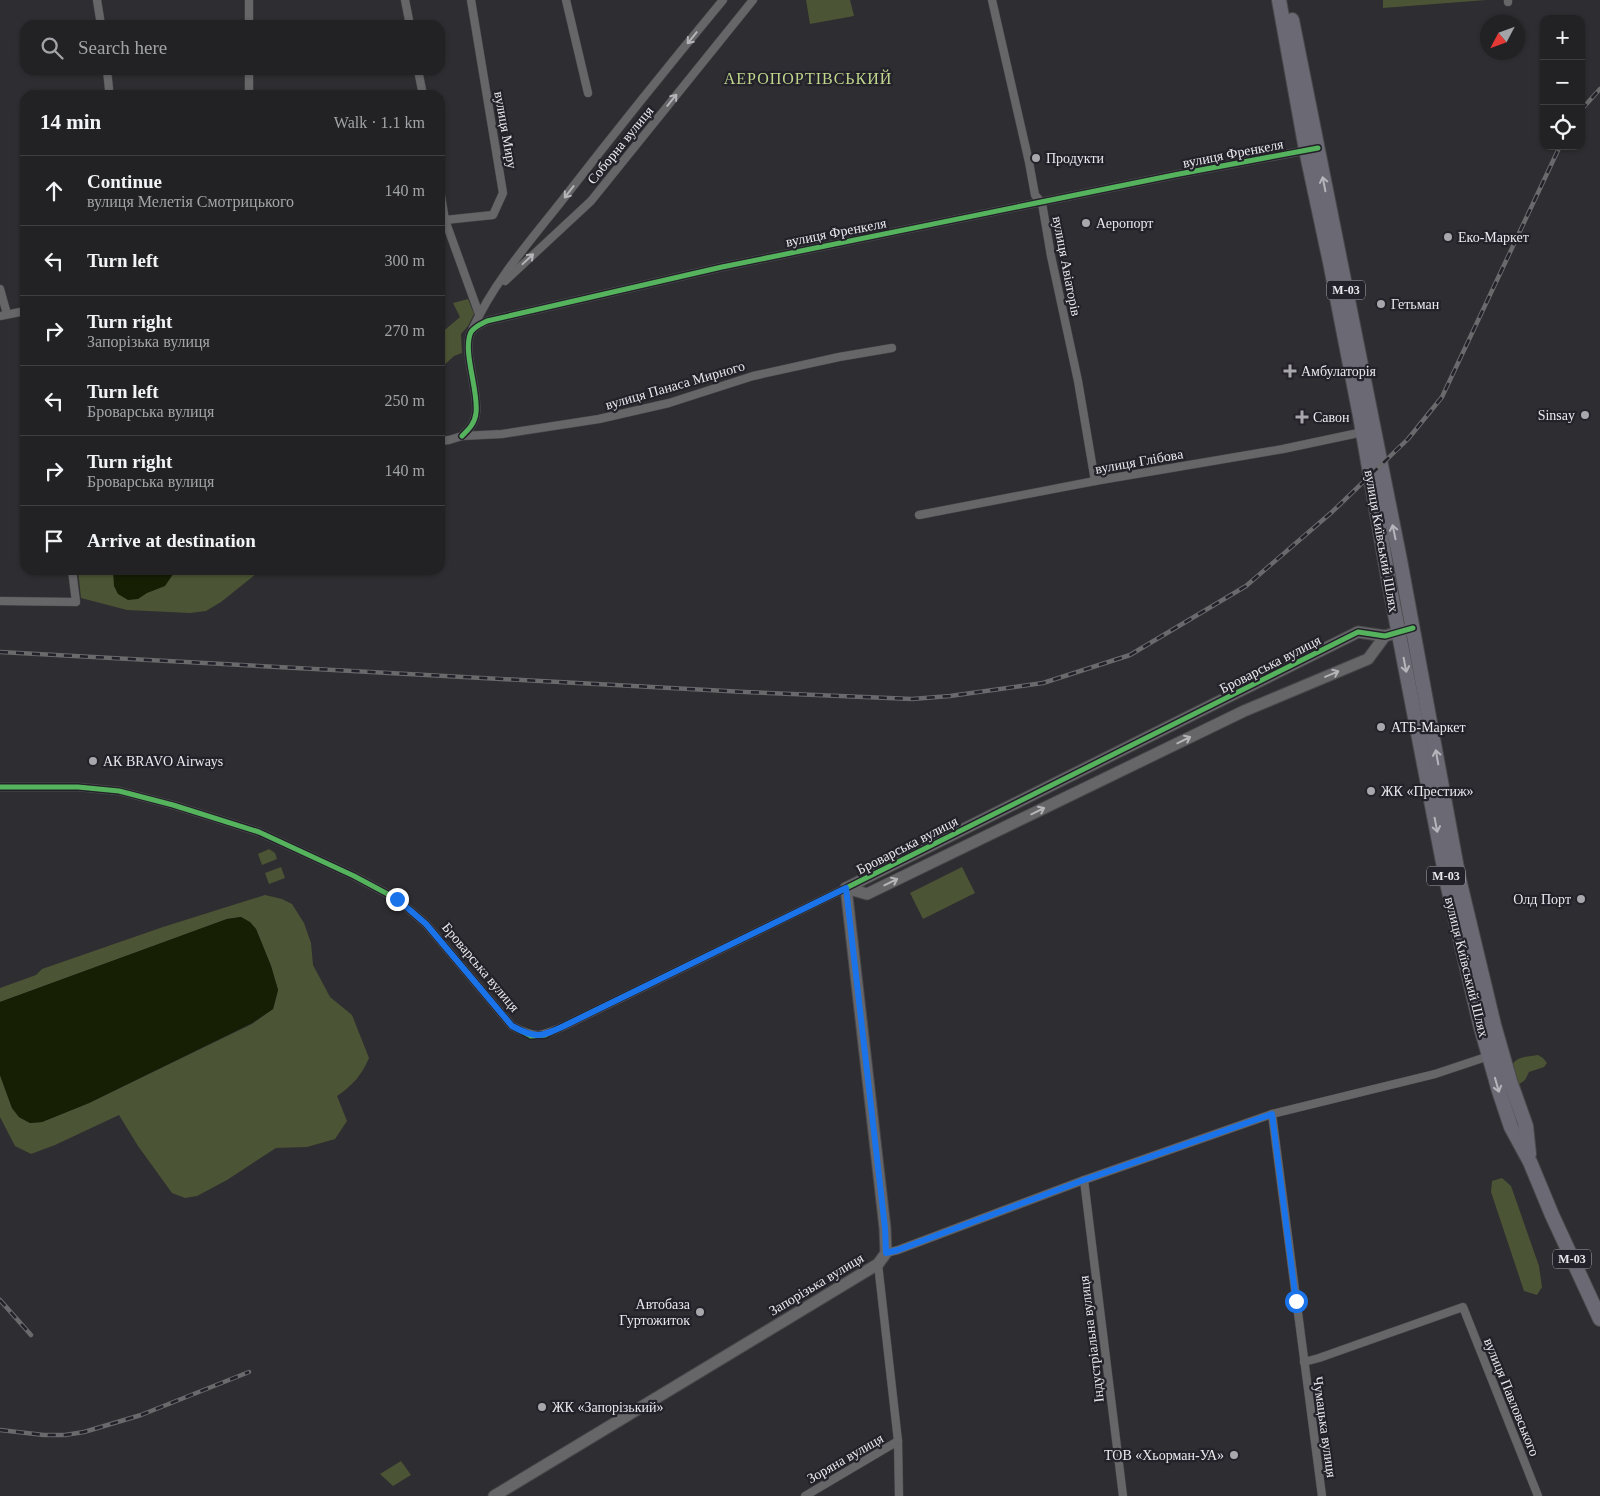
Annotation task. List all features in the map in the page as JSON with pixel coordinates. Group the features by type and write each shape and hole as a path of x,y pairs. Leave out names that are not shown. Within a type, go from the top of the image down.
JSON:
{"highway":[{"name":"вулиця Київський Шлях","path":"1279,0 1413,628 1459,879 1494,1025 1495,1054"},
{"name":"вулиця Київський Шлях","path":"1288,0 1330,262 1363,432 1392,634 1447,884 1495,1054 1511,1127 1530,1162 1552,1216 1600,1319"}],"street":[{"path":"97,0 100,20"},
{"path":"249,0 249,20"},
{"path":"405,0 409,20"},
{"name":"вулиця Миру","path":"445,220 493,215 504,193 471,0"},
{"path":"566,0 588,93"},
{"name":"Соборна вулиця","path":"471,331 492,293 528,245 643,98 723,0"},
{"name":"Соборна вулиця","path":"492,293 591,201 753,0"},
{"name":"вулиця Авіаторів","path":"992,0 1035,196 1042,203 1051,256 1078,382 1095,481"},
{"path":"108,75 109,90"},
{"path":"249,75 250,90"},
{"path":"419,75 422,90"},
{"name":"вулиця Френкеля","path":"471,331 479,324 503,317 722,267 1174,175 1312,149"},
{"path":"445,220 480,314"},
{"path":"0,289 3,315 20,312"},
{"path":"462,436 470,428 476,414 469,350 471,331"},
{"name":"вулиця Панаса Мирного","path":"445,440 462,436 502,434 599,420 669,403 753,376 892,348"},
{"name":"вулиця Глібова","path":"919,515 1095,481 1283,449 1363,432"},
{"path":"0,601 76,602 73,575"},
{"name":"Броварська вулиця","path":"0,787 78,787 119,791 259,832 354,876 397,899 426,924 512,1026 531,1036 545,1035 846,888 1358,632 1392,634 1413,628"},
{"name":"Броварська вулиця","path":"846,888 867,894 1244,711 1368,659 1392,634"},
{"path":"846,888 885,1228 886,1253 1084,1180 1272,1114 1435,1074 1495,1054"},
{"name":"Чумацька вулиця","path":"1272,1114 1322,1496"},
{"name":"Індустріальна вулиця","path":"1084,1180 1123,1496"},
{"name":"Запорізька вулиця","path":"494,1496 878,1264 886,1253"},
{"path":"878,1264 898,1441 899,1496"},
{"name":"вулиця Павловського","path":"1304,1362 1463,1307 1538,1496"},
{"name":"Зоряна вулиця","path":"805,1496 898,1441"}],"shaded area":[{"path":"806,0 850,0 854,16 810,24"},
{"path":"1383,0 1486,0 1383,8"},
{"path":"468,299 474,314 468,326 461,334 462,353 454,356 445,364 445,330 460,317 453,303"},
{"path":"79,575 255,575 221,602 206,611 190,613 127,610 81,598"},
{"path":"113,575 173,575 165,586 147,593 138,599 128,600 118,594 114,586"},
{"path":"269,849 275,853 277,859 262,865 258,854"},
{"path":"281,867 285,878 269,884 265,873"},
{"path":"962,867 975,893 923,919 910,893"},
{"path":"265,895 282,899 292,904 304,923 311,943 313,965 330,997 352,1015 369,1058 356,1080 337,1096 347,1121 335,1139 307,1147 276,1148 227,1180 197,1196 185,1198 172,1193 138,1146 119,1115 31,1154 15,1146 0,1117 0,1075 12,1108 19,1117 30,1123 42,1122 89,1103 252,1024 273,1009 278,990 271,966 256,929 241,917 227,919 0,1002 0,988 36,975 42,969 163,927"},
{"path":"241,917 250,922 256,929 271,966 278,990 273,1009 252,1023 89,1103 42,1122 30,1123 19,1117 12,1108 0,1075 0,1002 227,919"},
{"path":"1538,1055 1547,1063 1544,1067 1529,1072 1525,1080 1518,1085 1511,1068 1515,1061"},
{"path":"1502,1178 1511,1186 1539,1266 1542,1287 1537,1295 1524,1291 1491,1192 1492,1181"},
{"path":"401,1461 411,1475 393,1486 380,1474"}],"railway":[{"path":"1585,106 1600,89"},
{"path":"0,652 745,692 912,699 950,696 1043,683 1130,655 1246,586 1332,512 1408,439 1442,397 1558,150"},
{"path":"0,1300 31,1335"},
{"path":"0,1430 44,1435 65,1435 84,1432 141,1415 249,1372"}],"cycle path":[{"path":"462,436 473,423 476,413 468,350 469,340 472,330 487,321 722,267 1174,175 1318,148"},
{"path":"0,787 78,787 119,791 173,805 259,832 354,876 397,899 426,924 512,1026 531,1036 545,1035 846,888 1358,632 1385,636 1413,628"}],"place":[{"name":"Продукти","path":"1036,158"},
{"name":"Аеропорт","path":"1086,223"},
{"name":"Еко-Маркет","path":"1448,237"},
{"name":"Гетьман","path":"1381,304"},
{"name":"Амбулаторія","path":"1290,371"},
{"name":"Sinsay","path":"1585,415"},
{"name":"Савон","path":"1302,417"},
{"name":"АТБ-Маркет","path":"1381,727"},
{"name":"АК BRAVO Airways","path":"93,761"},
{"name":"ЖК «Престиж»","path":"1371,791"},
{"name":"Олд Порт","path":"1581,899"},
{"name":"Автобаза Гуртожиток","path":"700,1312"},
{"name":"ЖК «Запорізький»","path":"542,1407"},
{"name":"ТОВ «Хьорман-УА»","path":"1234,1455"}],"district":[{"name":"АЕРОПОРТІВСЬКИЙ","path":"808,78"}],"route":[{"path":"397,899 426,924 501,1015 512,1026 531,1036 545,1035 846,888 885,1228 886,1253 1084,1180 1272,1114 1296,1301"}]}
